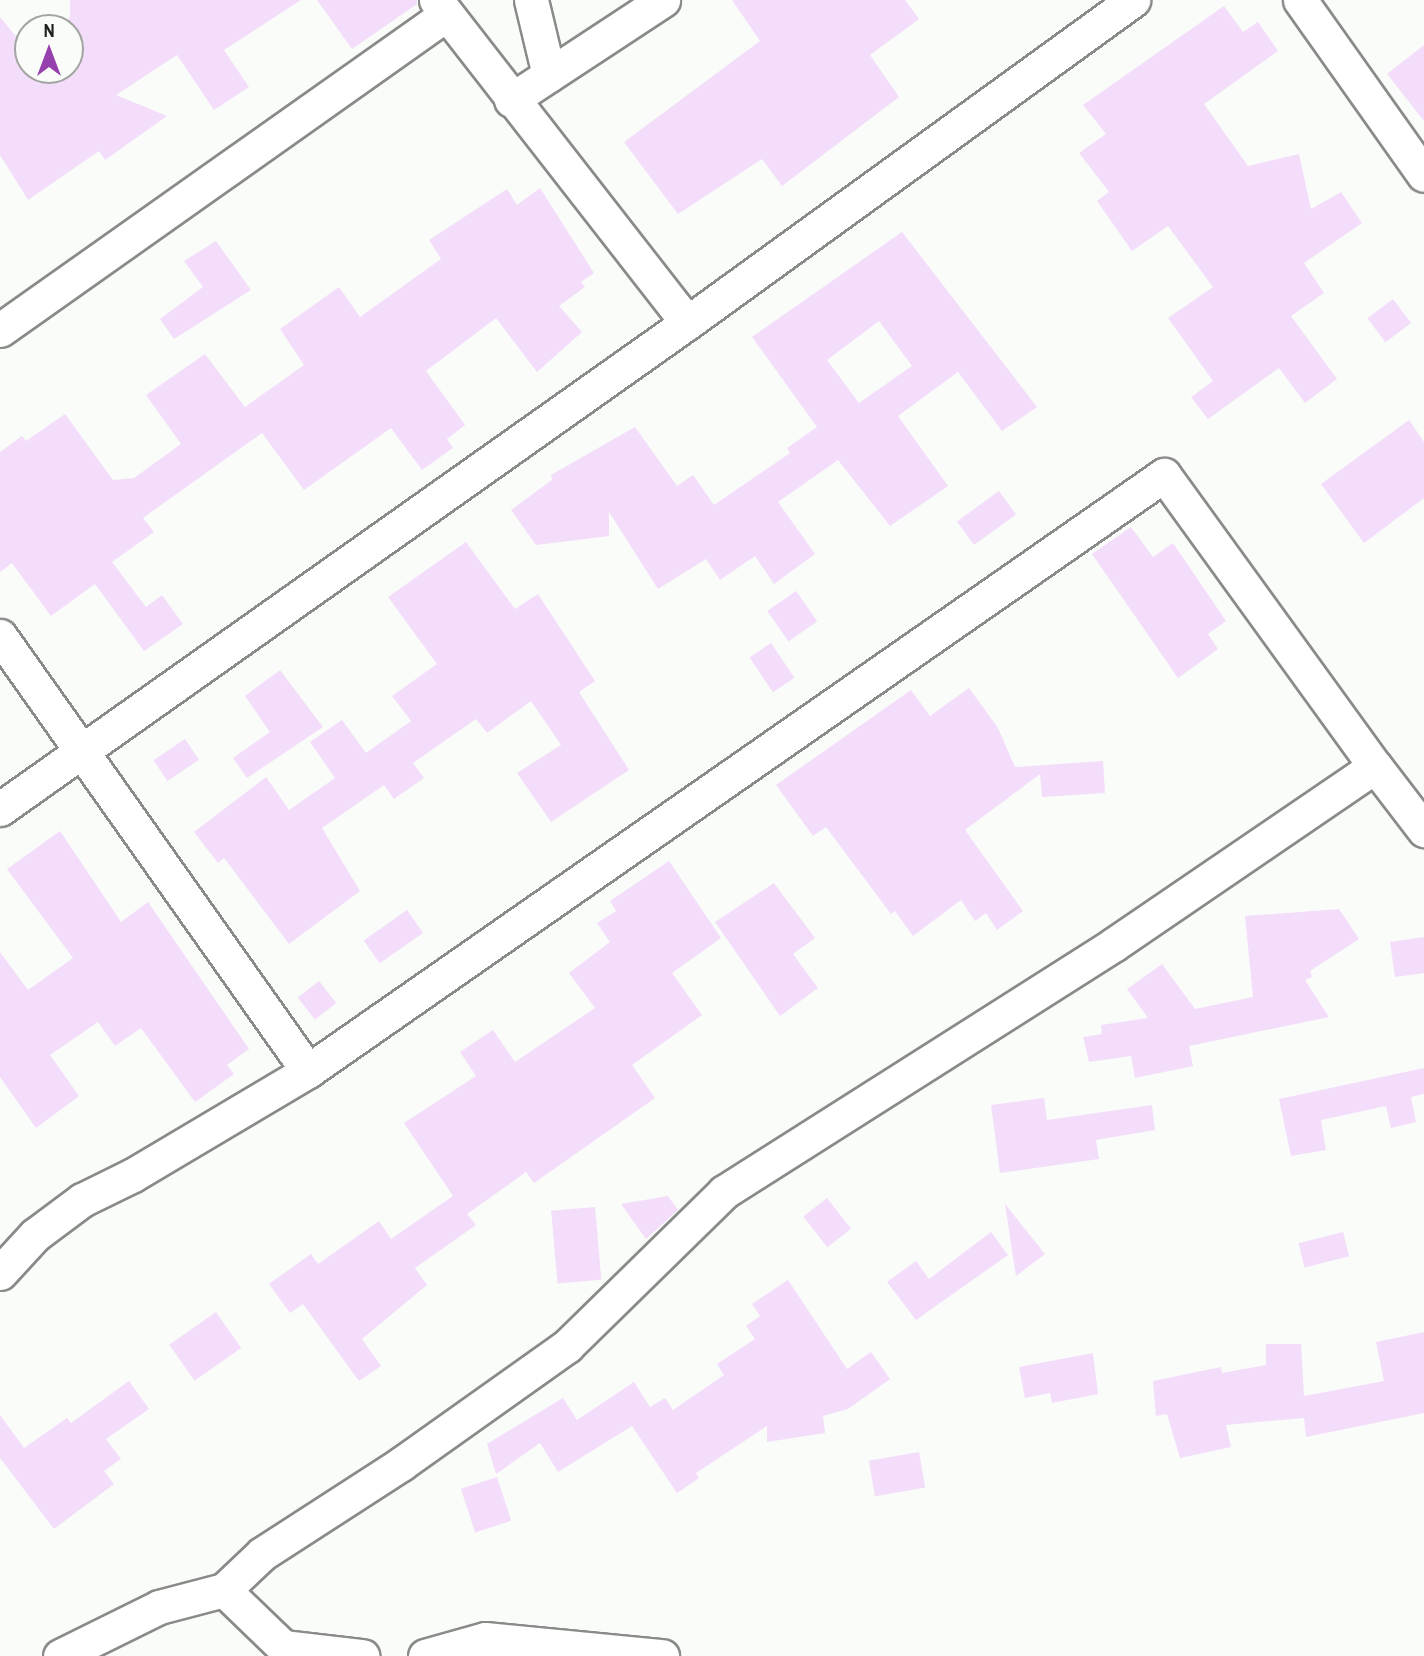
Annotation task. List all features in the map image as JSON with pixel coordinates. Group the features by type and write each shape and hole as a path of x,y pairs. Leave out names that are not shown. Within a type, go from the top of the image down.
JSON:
{"street":[{"path":"531,0 550,75"},
{"path":"511,100 663,0"},
{"path":"0,809 687,323 1133,0"},
{"path":"1300,0 1424,175"},
{"path":"0,330 440,8 687,323"},
{"path":"0,1273 35,1235 82,1200 308,1071 1164,475 1424,831"},
{"path":"0,636 308,1071"},
{"path":"60,1656 159,1607 224,1590 262,1554 401,1464 567,1346 724,1192 1113,946 1375,766"},
{"path":"224,1590 283,1647 362,1656"},
{"path":"425,1656 485,1639 662,1656"}],"building":[{"path":"70,0 301,0 224,50 249,87 214,110 177,55 116,95 167,116 105,160 99,151 28,200 0,155 0,17 14,34 14,84 84,84 84,14 70,14"},
{"path":"317,0 417,0 417,4 352,49"},
{"path":"732,0 905,0 919,19 870,55 899,97 782,186 762,159 678,214 624,142 760,41"},
{"path":"1224,6 1243,32 1258,22 1278,51 1204,104 1248,166 1299,154 1311,209 1341,192 1362,223 1304,263 1324,293 1291,316 1337,379 1305,403 1279,368 1208,419 1191,397 1213,381 1168,318 1213,287 1168,226 1132,251 1097,201 1109,192 1079,153 1106,134 1083,105"},
{"path":"1424,45 1424,121 1387,74"},
{"path":"540,188 594,273 581,282 585,287 559,306 582,332 537,372 496,318 426,371 465,425 447,439 453,448 422,470 391,428 304,490 262,433 143,518 154,532 112,562 146,607 162,595 183,624 144,651 95,584 51,616 12,563 0,572 0,452 22,436 26,441 65,414 113,480 134,478 181,444 146,395 205,354 245,407 304,365 280,329 339,287 360,317 441,259 429,240 507,189 517,205"},
{"path":"902,232 1037,407 1002,431 958,372 898,416 948,486 890,526 838,460 778,502 815,554 774,584 755,556 720,580 706,559 658,589 609,512 609,536 536,545 511,510 552,480 551,475 635,427 677,486 693,475 714,505 790,453 787,448 817,427 752,337","holes":["879,321 912,366 859,403 827,360"]},
{"path":"216,241 251,290 174,339 160,319 203,287 184,261"},
{"path":"1393,299 1411,323 1385,342 1367,318"},
{"path":"1409,420 1424,442 1424,498 1364,543 1321,484"},
{"path":"999,491 1016,514 974,545 957,522"},
{"path":"1131,527 1153,557 1173,543 1226,621 1208,634 1218,649 1178,678 1092,554"},
{"path":"466,542 515,609 538,594 595,681 579,692 629,770 551,822 517,773 561,745 531,701 487,733 476,719 413,763 424,778 394,799 384,785 322,828 360,891 289,944 224,858 218,863 194,832 266,777 289,810 335,778 310,742 342,720 366,753 411,721 392,696 437,664 388,597"},
{"path":"796,591 817,621 789,641 767,611"},
{"path":"771,643 794,678 773,692 749,658"},
{"path":"280,670 323,727 247,778 233,758 270,732 245,696"},
{"path":"969,688 998,728 1015,767 1103,761 1105,793 1042,797 1040,774 965,830 1023,911 997,930 986,913 975,921 961,900 913,936 895,911 891,914 826,827 813,836 776,785 911,690 930,716"},
{"path":"185,739 199,760 167,781 153,760"},
{"path":"60,831 121,922 148,902 249,1049 227,1065 234,1074 195,1102 141,1028 115,1046 98,1022 50,1055 79,1096 36,1128 0,1077 0,952 28,990 73,958 7,869"},
{"path":"669,861 721,938 672,973 702,1015 632,1065 655,1098 534,1183 526,1172 467,1214 476,1225 415,1268 427,1285 362,1339 381,1366 359,1381 303,1304 290,1313 269,1284 311,1254 318,1264 379,1221 391,1239 453,1196 404,1123 476,1076 460,1052 493,1030 515,1062 595,1008 569,973 610,942 597,923 616,911 610,901"},
{"path":"774,883 815,938 793,954 818,988 780,1016 715,922"},
{"path":"1339,909 1359,939 1310,971 1312,977 1305,980 1329,1017 1189,1046 1193,1066 1135,1078 1131,1056 1089,1062 1083,1037 1102,1034 1101,1025 1148,1018 1127,989 1162,964 1195,1009 1253,997 1245,916"},
{"path":"407,910 423,933 380,963 364,940"},
{"path":"1424,937 1424,973 1395,977 1390,942"},
{"path":"319,981 336,1003 315,1020 298,998"},
{"path":"1424,1068 1424,1094 1411,1097 1416,1122 1391,1128 1386,1106 1321,1120 1326,1150 1291,1156 1279,1099"},
{"path":"1044,1098 1047,1120 1152,1105 1155,1130 1096,1140 1099,1159 1000,1173 991,1105"},
{"path":"668,1196 678,1210 646,1239 621,1204"},
{"path":"827,1198 851,1229 827,1247 803,1216"},
{"path":"1005,1204 1045,1254 1016,1276"},
{"path":"595,1207 601,1280 558,1284 551,1211"},
{"path":"991,1232 1008,1255 916,1320 887,1282 916,1261 929,1279"},
{"path":"1343,1232 1349,1256 1304,1267 1298,1243"},
{"path":"788,1280 847,1369 871,1352 890,1379 848,1409 823,1416 825,1433 767,1442 767,1426 696,1473 699,1478 677,1493 632,1426 558,1472 540,1443 496,1474 487,1444 563,1398 577,1420 634,1382 650,1407 665,1398 673,1410 724,1375 717,1364 755,1339 746,1326 760,1316 752,1304"},
{"path":"216,1312 241,1348 195,1381 169,1345"},
{"path":"1424,1332 1424,1413 1306,1437 1304,1418 1226,1425 1231,1447 1180,1458 1167,1414 1156,1416 1153,1381 1221,1367 1222,1373 1266,1365 1266,1344 1301,1344 1304,1396 1384,1381 1376,1342"},
{"path":"1093,1353 1098,1394 1052,1403 1050,1393 1025,1398 1019,1367"},
{"path":"129,1381 149,1409 106,1439 121,1459 104,1471 114,1484 54,1529 0,1458 0,1415 24,1448 67,1418 71,1423"},
{"path":"919,1452 925,1487 875,1496 869,1461"},
{"path":"497,1477 511,1521 475,1532 461,1489"}]}
